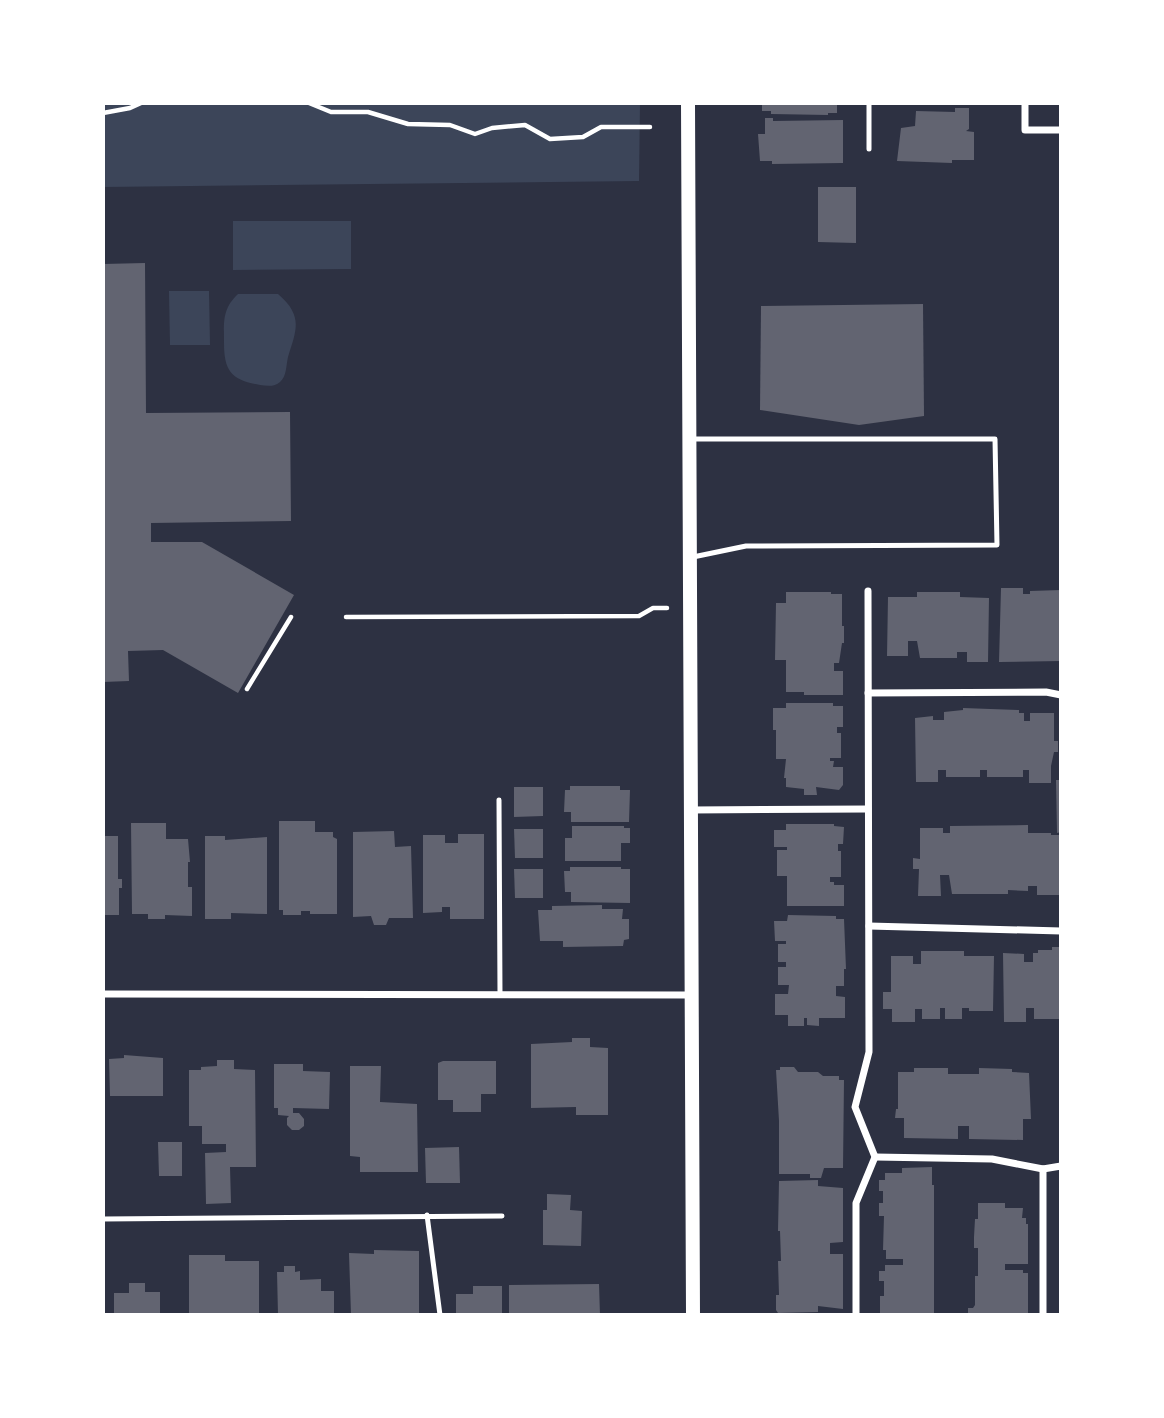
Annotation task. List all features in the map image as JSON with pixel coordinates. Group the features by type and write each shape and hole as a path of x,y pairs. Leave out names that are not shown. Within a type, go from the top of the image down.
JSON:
{"main road":[{"path":"688,103 693,1315"}],"street":[{"path":"1026,103 1025,130 1061,130"},
{"path":"856,1315 856,1203 875,1157 855,1107 869,1052 867,591"},
{"path":"868,693 1046,692 1061,695"},
{"path":"691,810 868,809"},
{"path":"869,926 1061,931"},
{"path":"103,994 691,995"},
{"path":"875,1157 992,1159 1043,1169 1061,1166"},
{"path":"1043,1169 1043,1315"}],"lane":[{"path":"869,103 869,149"},
{"path":"689,439 995,439 997,545 746,546 690,558"},
{"path":"499,800 500,995"},
{"path":"427,1215 440,1315"},
{"path":"103,1219 502,1216"}],"path":[{"path":"103,113 131,108 141,103"},
{"path":"309,103 331,112 368,112 408,124 450,125 475,134 492,128 525,125 550,139 583,137 600,127 650,127"},
{"path":"346,617 639,616 653,608 667,608"},
{"path":"247,689 291,617"}],"shaded area":[{"path":"103,103 640,103 639,181 103,187"},
{"path":"233,221 351,221 351,269 233,270"},
{"path":"169,291 209,291 210,345 170,345"},
{"path":"238,294 278,294 292,309 295,331 285,374 276,385 250,383 236,377 228,368 224,353 225,316 229,305"}],"building":[{"path":"762,103 837,103 837,113 771,114 771,111 762,111"},
{"path":"955,108 969,108 969,129 966,131 974,132 974,160 952,160 952,163 897,161 901,128 915,126 916,111 955,112"},
{"path":"765,118 773,118 773,121 843,120 843,163 772,164 772,161 760,161 758,134 765,134"},
{"path":"818,187 856,187 856,243 818,242"},
{"path":"145,263 146,413 290,412 291,521 151,523 151,542 202,542 294,595 238,693 163,650 128,651 129,681 103,682 103,264"},
{"path":"923,304 924,416 859,425 760,410 761,306"},
{"path":"1001,588 1023,588 1023,594 1030,594 1030,591 1061,590 1061,661 999,662"},
{"path":"786,592 842,594 844,643 839,663 834,663 834,671 843,671 843,695 786,692 786,660 775,660 776,603 786,603"},
{"path":"917,592 960,592 960,597 989,598 988,662 967,662 967,652 957,652 957,658 920,658 917,641 908,641 908,656 887,656 888,597 917,597"},
{"path":"786,703 833,703 833,706 843,706 843,727 837,727 837,733 841,733 841,758 830,758 830,761 834,761 833,767 843,767 843,785 839,790 816,787 817,795 804,795 804,789 786,787 786,759 776,759 773,708 786,708"},
{"path":"963,708 1019,710 1019,713 1024,713 1024,721 1030,721 1030,713 1054,713 1054,741 1058,741 1058,752 1054,752 1051,783 1029,783 1029,770 1023,770 1023,777 987,777 987,770 980,770 980,777 946,777 946,770 938,770 938,782 916,782 915,718 933,716 933,720 944,720 944,712"},
{"path":"1056,780 1061,780 1061,832 1057,833"},
{"path":"570,786 620,786 620,790 630,790 629,822 571,822 571,812 564,812 565,790 570,790"},
{"path":"514,787 543,787 543,816 514,817"},
{"path":"279,821 315,821 315,832 333,832 333,837 337,839 337,914 310,914 310,911 301,911 301,915 283,915 283,910 279,910"},
{"path":"131,823 166,823 166,839 188,839 188,887 192,887 192,916 165,915 165,919 148,919 148,914 132,914"},
{"path":"786,824 834,824 844,827 843,844 838,844 838,851 841,851 841,877 830,877 830,882 844,885 844,906 787,906 787,876 777,876 777,850 787,850 787,847 774,847 774,830 786,830"},
{"path":"1028,825 1028,833 1059,835 1059,895 1037,895 1037,886 1028,886 1028,891 1008,890 1008,894 952,894 949,875 940,875 941,896 918,896 919,869 913,869 913,858 920,859 920,828 943,828 943,833 950,833 950,826"},
{"path":"572,826 624,826 630,828 630,843 621,843 621,861 565,861 565,838 572,838"},
{"path":"514,829 543,829 543,858 515,858"},
{"path":"394,831 395,847 411,846 413,918 389,918 386,925 374,925 371,916 353,917 353,832"},
{"path":"458,834 484,834 484,919 450,919 450,907 442,907 442,912 423,913 423,835 445,835 445,843 458,843"},
{"path":"103,836 118,836 118,879 122,879 122,888 119,888 119,915 103,915"},
{"path":"205,836 225,836 225,840 267,837 267,914 231,913 231,919 205,919"},
{"path":"570,867 630,869 630,903 571,902 571,892 565,892 564,871 570,871"},
{"path":"514,869 543,869 543,898 515,898"},
{"path":"602,905 602,909 623,909 622,919 629,919 629,939 624,940 623,946 563,947 563,941 540,941 538,910 552,910 552,906"},
{"path":"788,915 836,916 836,919 844,919 846,969 844,986 836,986 836,996 845,997 845,1018 819,1018 819,1026 807,1025 807,1018 804,1018 804,1026 788,1026 788,1015 775,1015 775,994 788,994 789,985 778,985 778,967 786,967 786,962 778,962 778,944 786,944 786,941 775,941 774,921 787,921"},
{"path":"1052,947 1061,947 1061,1019 1034,1019 1034,1008 1026,1008 1026,1022 1004,1022 1003,953 1024,954 1024,962 1033,962 1033,953 1038,953 1038,950 1052,950"},
{"path":"921,951 964,951 964,956 994,956 993,1011 969,1011 969,1008 962,1008 962,1019 945,1019 945,1008 940,1008 940,1019 922,1019 922,1009 915,1009 915,1022 892,1022 892,1009 883,1009 883,992 891,992 891,956 913,956 913,964 921,964"},
{"path":"572,1038 590,1038 590,1047 608,1048 608,1115 576,1115 576,1107 531,1108 531,1044 572,1042"},
{"path":"124,1055 163,1058 163,1096 110,1096 109,1059 124,1058"},
{"path":"217,1060 234,1060 234,1069 255,1070 256,1167 230,1167 231,1203 206,1204 205,1153 226,1152 226,1144 202,1144 202,1126 189,1126 189,1070 217,1066"},
{"path":"496,1061 496,1094 481,1094 481,1112 453,1112 453,1100 438,1100 438,1063"},
{"path":"274,1064 303,1064 303,1071 330,1072 329,1109 293,1108 293,1113 299,1113 304,1119 304,1126 299,1130 292,1130 287,1125 289,1116 278,1115 278,1108 274,1108"},
{"path":"350,1066 381,1066 380,1102 417,1104 418,1172 360,1172 360,1157 350,1156"},
{"path":"780,1067 794,1067 798,1072 818,1072 823,1076 839,1076 839,1080 844,1080 843,1168 824,1168 821,1178 810,1178 810,1174 779,1174 776,1070 780,1070"},
{"path":"914,1068 948,1068 948,1074 979,1074 979,1068 1012,1069 1012,1072 1029,1073 1031,1119 1023,1119 1023,1140 969,1139 969,1126 958,1126 958,1139 904,1138 904,1118 895,1118 898,1109 898,1072 914,1072"},
{"path":"158,1142 182,1142 182,1176 159,1176"},
{"path":"459,1147 460,1183 426,1183 425,1148"},
{"path":"932,1167 934,1315 880,1315 880,1296 884,1296 884,1281 879,1281 879,1271 885,1271 885,1265 903,1265 903,1259 886,1259 886,1250 883,1250 884,1216 879,1216 879,1203 883,1203 883,1191 879,1191 879,1180 885,1180 885,1173 902,1173 902,1168"},
{"path":"818,1180 818,1186 843,1188 843,1242 830,1243 830,1254 843,1254 843,1309 818,1306 818,1312 778,1313 776,1295 779,1295 778,1261 781,1261 778,1231 779,1181"},
{"path":"547,1194 571,1195 570,1210 582,1211 581,1246 543,1245 543,1210 547,1210"},
{"path":"978,1203 1005,1203 1005,1208 1023,1208 1022,1218 1026,1218 1028,1224 1028,1264 1005,1264 1005,1270 1023,1270 1023,1273 1028,1273 1028,1315 968,1315 968,1308 975,1305 975,1276 978,1276 978,1248 974,1248 974,1237"},
{"path":"374,1250 419,1251 419,1315 351,1315 349,1253 374,1254"},
{"path":"189,1255 225,1255 225,1261 259,1261 259,1315 189,1315"},
{"path":"284,1266 295,1266 295,1272 300,1271 300,1280 321,1279 321,1291 334,1291 334,1315 278,1315 277,1272 284,1272"},
{"path":"129,1283 145,1283 145,1292 160,1292 160,1315 114,1315 114,1293 129,1293"},
{"path":"599,1284 600,1315 509,1315 509,1285"},
{"path":"473,1286 502,1286 502,1315 456,1315 456,1294 473,1294"}]}
